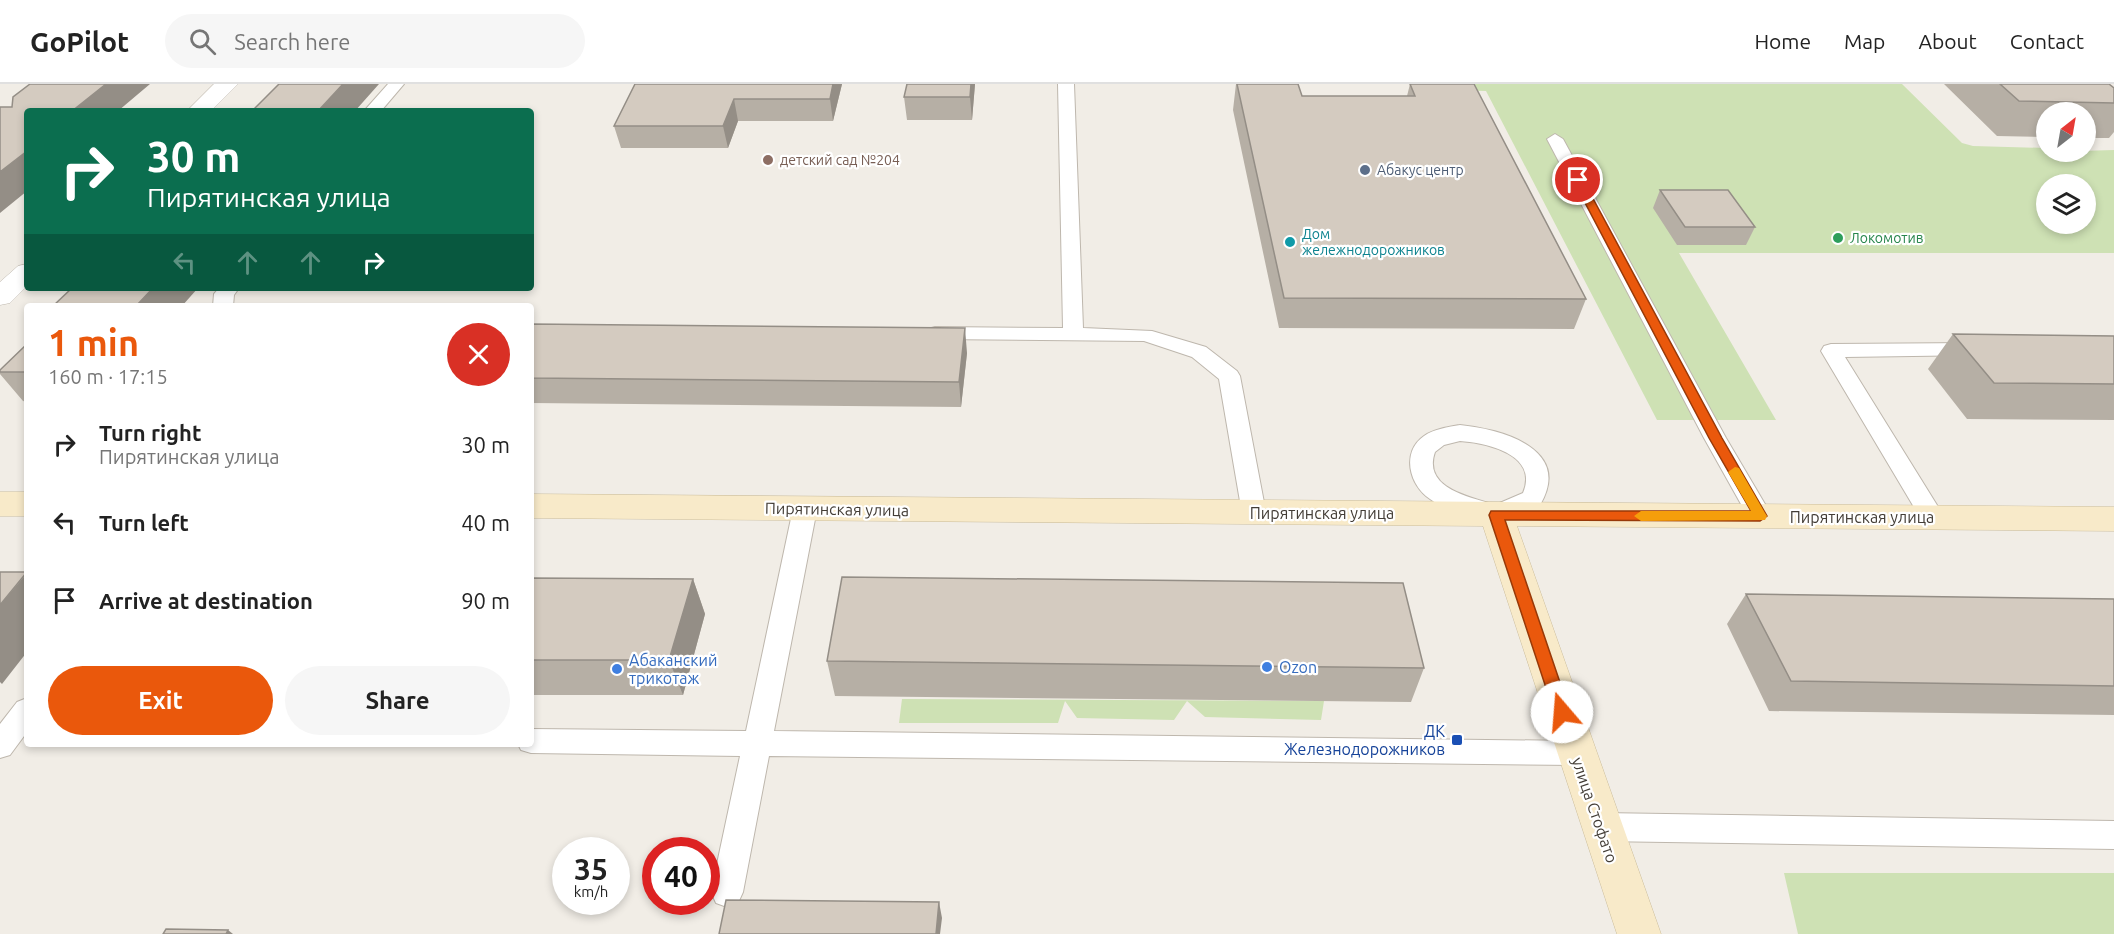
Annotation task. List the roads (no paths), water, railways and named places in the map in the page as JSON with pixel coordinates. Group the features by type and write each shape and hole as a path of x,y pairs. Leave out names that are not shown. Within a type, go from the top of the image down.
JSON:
{"street":[{"path":"201,108 227,84"},
{"path":"0,297 24,275"},
{"path":"0,504 24,504"},
{"name":"Пирятинская улица","path":"534,506 2114,519"},
{"name":"улица Стофато","path":"1496,515 1639,934"}],"lane":[{"path":"375,108 396,84"},
{"path":"1066,84 1073,334"},
{"path":"1555,139 1715,438 1760,516"},
{"path":"920,333 1144,335 1199,352 1229,376 1254,513"},
{"path":"1933,518 1831,351 1997,350"},
{"path":"1460,433 1479,434 1498,439 1516,448 1528,458 1536,471 1539,483 1532,499 1496,515 1438,493 1426,480 1420,467 1422,454 1430,443 1443,436 1460,433"},
{"path":"727,892 805,508"},
{"path":"8,740 24,715"},
{"path":"534,741 1576,753"},
{"path":"1601,827 2114,835"}],"place":[{"name":"детский сад №204","path":"768,160"},
{"name":"Абакус центр","path":"1365,170"},
{"name":"Локомотив","path":"1838,238"},
{"name":"Дом жележнодорожников","path":"1290,242"},
{"name":"Ozon","path":"1267,667"},
{"name":"Абаканский трикотаж","path":"617,669"},
{"name":"ДК Железнодорожников","path":"1457,740"}]}
